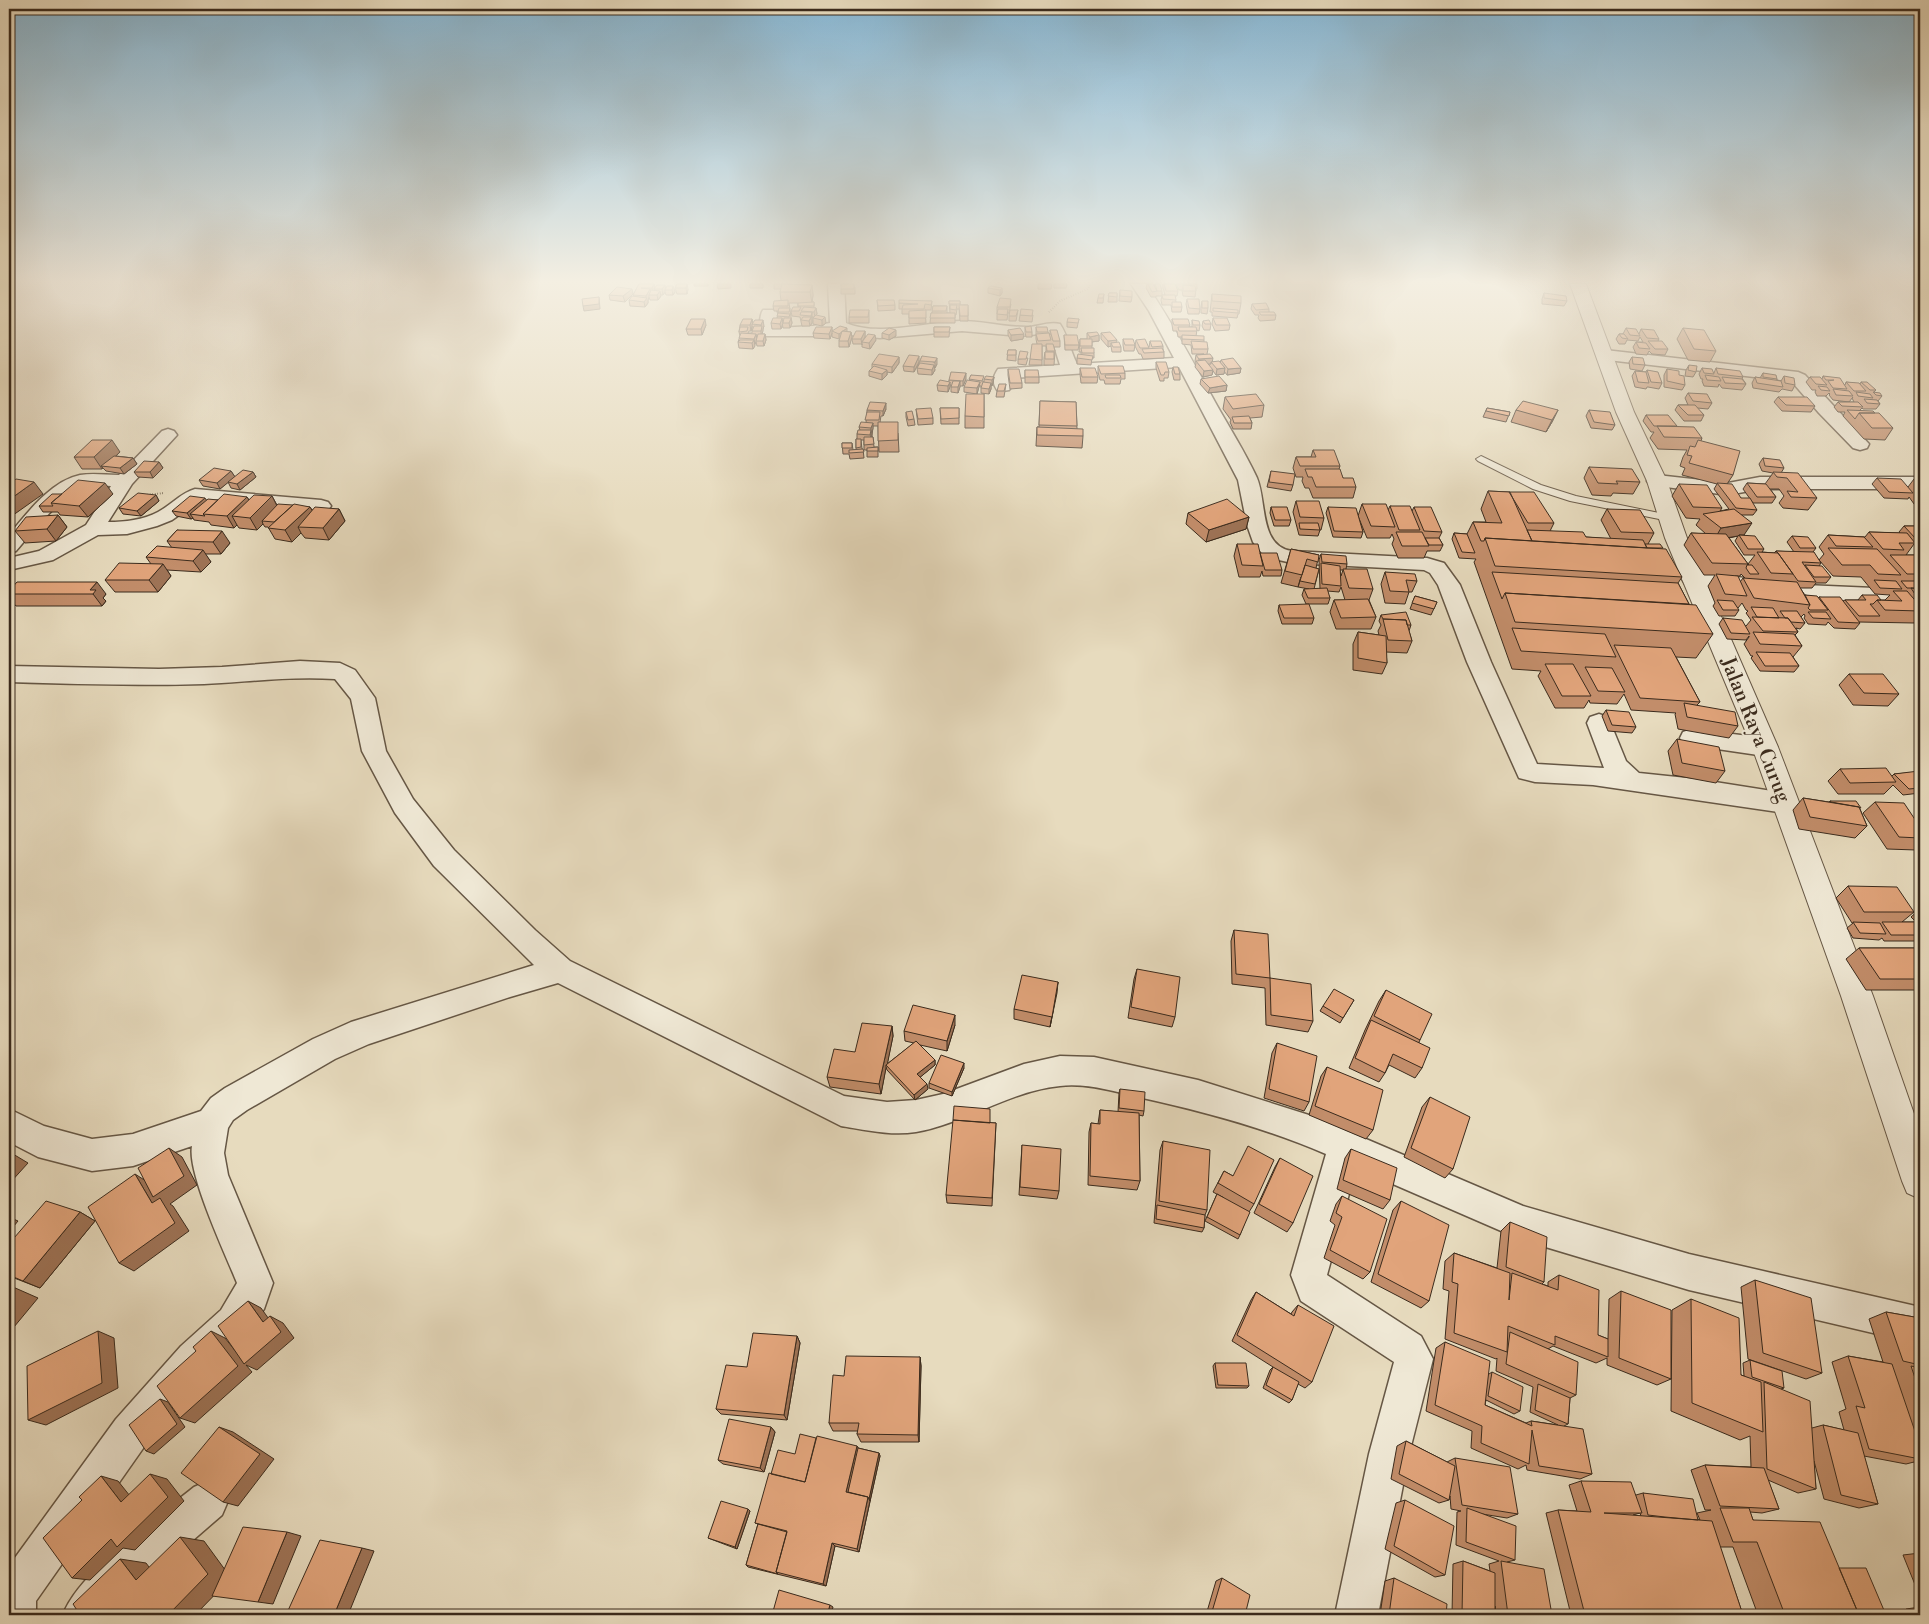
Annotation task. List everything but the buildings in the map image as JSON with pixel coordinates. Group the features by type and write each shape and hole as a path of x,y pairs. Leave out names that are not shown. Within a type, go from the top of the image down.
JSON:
{"street":[{"path":"1066,360 1071,370"},
{"name":"Jalan Raya Curug","path":"1607,360 1625,412 1657,481 1669,518 1743,699 1766,747 1857,996 1920,1181"},
{"path":"1648,360 1792,376 1799,379 1825,410 1860,444"},
{"path":"1003,386 1002,375 1004,373 1185,362 1248,480 1251,502 1263,509 1264,543 1268,549 1276,554 1310,559 1427,564 1437,568 1449,585 1478,662 1528,770 1535,773 1593,776 1696,789 1786,803"},
{"path":"94,529 119,489 168,435"},
{"path":"9,547 39,514 75,483 83,481 119,489"},
{"path":"1657,481 1728,489 1760,483 1920,483"},
{"path":"9,564 46,556 94,529 126,528 150,522 165,516 195,495 321,506"},
{"path":"1694,579 1805,592 1920,597"},
{"path":"9,674 159,677 222,675 300,669 340,671 347,676 363,698 374,751 404,806 444,858 560,970 841,1111 887,1118 916,1116 943,1109 1024,1079 1060,1071 1094,1072 1198,1095 1312,1132 1522,1223 1689,1272 1920,1326"},
{"path":"1599,723 1615,766 1632,782"},
{"path":"1692,738 1766,747"},
{"path":"15,1615 14,1595 124,1440 194,1359 234,1322 251,1296 255,1283 211,1175 207,1153 212,1123 222,1109 236,1099 324,1049 362,1032 510,984 560,970"},
{"path":"9,1125 38,1141 92,1155 133,1150 212,1123"},
{"path":"1345,1146 1308,1275 1314,1288 1408,1349 1414,1358 1389,1454 1356,1615"},
{"path":"84,1615 124,1572 208,1501"}],"lane":[{"path":"1481,459 1537,487 1574,499 1669,518"}],"path":[{"path":"119,489 195,495"}]}
